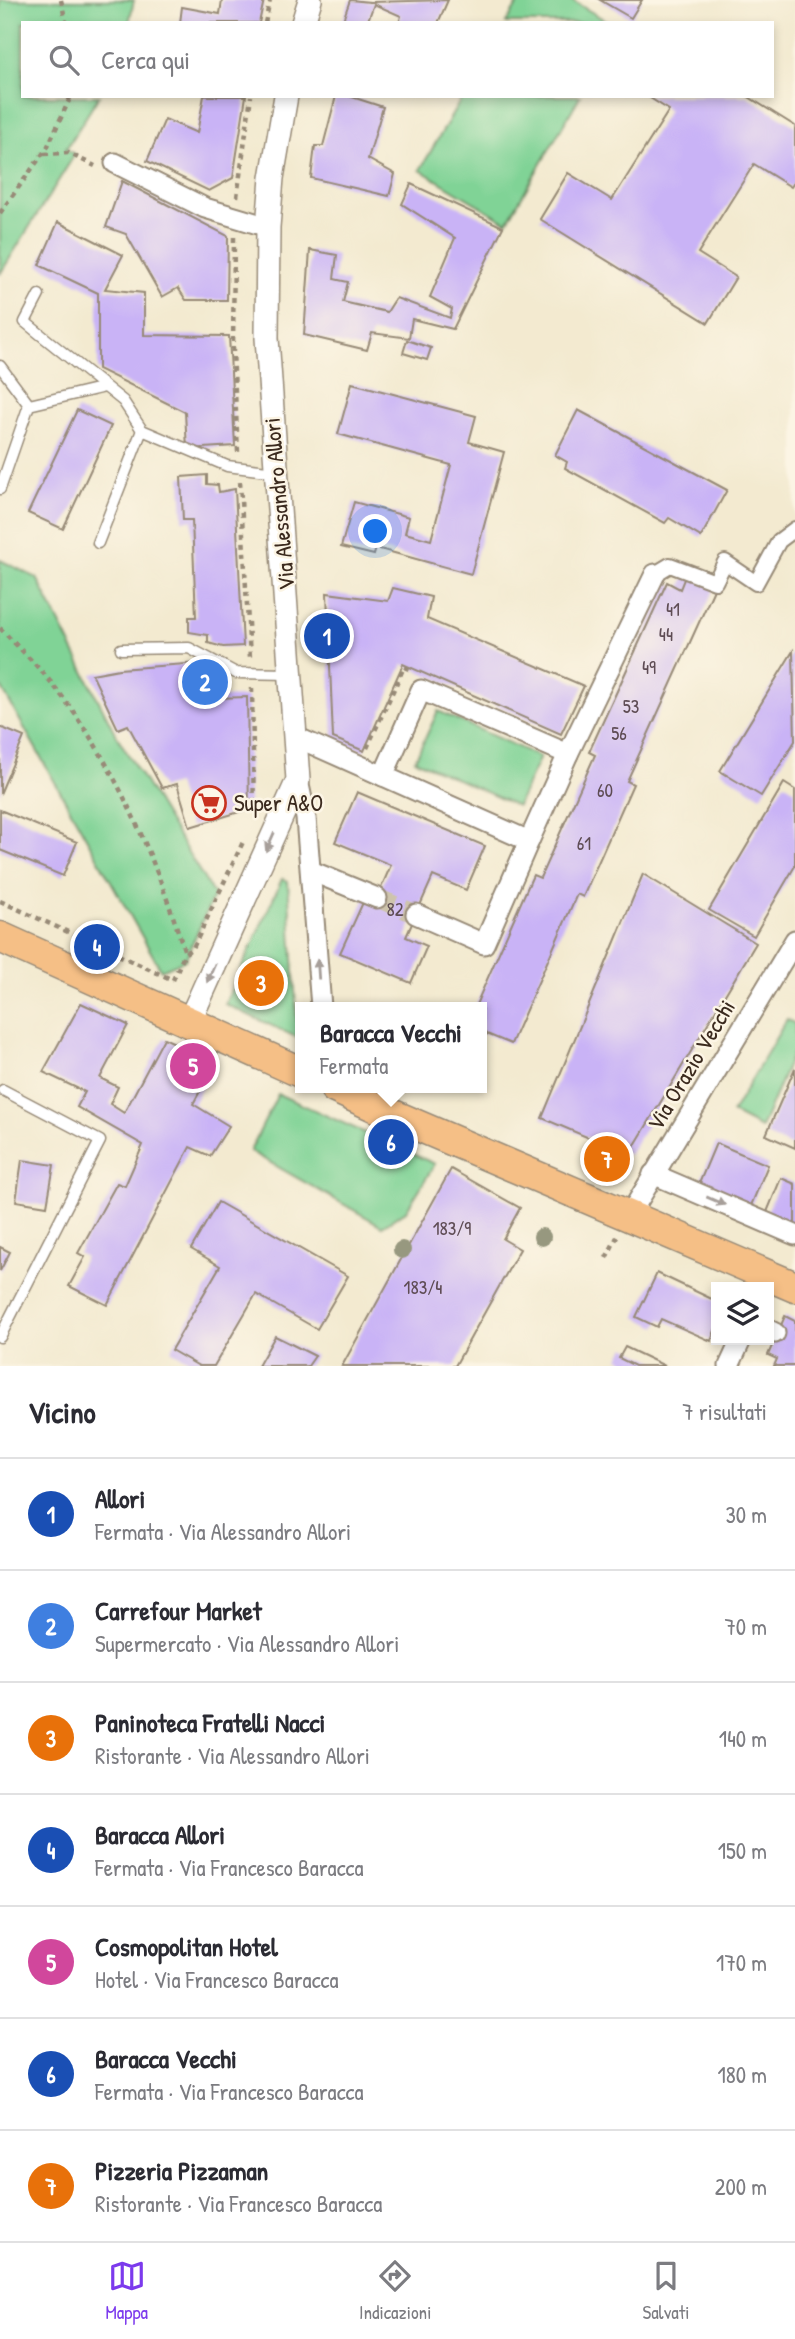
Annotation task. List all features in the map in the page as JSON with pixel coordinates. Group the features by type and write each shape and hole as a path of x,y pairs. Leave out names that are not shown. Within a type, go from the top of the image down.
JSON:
{"main road":[{"path":"0,937 295,1070"},
{"path":"345,1093 623,1226 795,1287"}],"street":[{"path":"304,21 310,0"},
{"name":"Via Alessandro Allori","path":"286,98 272,178 268,227 267,338 298,780 311,871 321,1002"},
{"path":"115,163 205,208 268,227"},
{"path":"416,914 484,944 568,754 655,574 670,565 715,582 725,562 756,583 779,541 795,529"},
{"path":"383,776 421,690 568,754"},
{"path":"296,737 529,841"},
{"name":"Via Alessandro Allori","path":"189,1022 298,780"},
{"path":"311,871 377,898"},
{"name":"Via Orazio Vecchi","path":"623,1226 653,1174 789,963 795,940"},
{"path":"653,1174 795,1235"},
{"path":"729,1366 739,1345"}],"lane":[{"path":"39,295 24,322 123,401 142,430 227,466 276,472"},
{"path":"0,366 29,405"},
{"path":"29,405 105,387"},
{"path":"0,489 29,405"},
{"path":"98,543 142,430"},
{"path":"121,649 189,648 236,673 251,676 292,674"},
{"path":"0,1337 100,1141 3,1090"}],"path":[{"path":"61,0 66,21"},
{"path":"265,21 270,0"},
{"path":"0,213 43,154 70,98"},
{"path":"250,827 256,814 233,351 234,217 251,98"},
{"path":"43,154 68,153 95,166 115,163"},
{"path":"0,628 54,686 92,740 162,884 184,953"},
{"path":"173,980 184,953 193,948 244,839"},
{"path":"0,901 173,980"},
{"path":"161,981 173,980"},
{"path":"606,1258 623,1226"}],"green space":[{"path":"0,0 134,0 129,21 21,21 21,98 98,98 66,149 75,154 0,274"},
{"path":"520,0 571,0 607,21 507,21"},
{"path":"462,98 579,98 507,222 420,170"},
{"path":"0,560 37,578 115,733 214,895 185,960 161,970 0,685"},
{"path":"438,711 540,757 517,806 415,760"},
{"path":"282,879 288,881 296,1002 295,1037 225,1004"},
{"path":"787,1019 795,1024 795,1048 761,1128 732,1113"},
{"path":"278,1094 435,1164 406,1211 382,1226 250,1151"}],"building":[{"path":"222,0 264,0 259,21 180,21 182,7 220,14"},
{"path":"350,0 448,0 439,21 400,21 401,16 374,4 368,21 343,21"},
{"path":"600,0 642,0 631,18"},
{"path":"204,98 246,98 233,178 209,191 147,161 165,119 197,133"},
{"path":"335,98 355,98 383,107 368,159 395,174 389,196 311,178 315,146 323,146"},
{"path":"650,98 750,98 795,126 795,181 791,187 754,164 698,253 736,277 708,323 540,219 568,173 612,200 669,110"},
{"path":"122,181 228,236 227,300 186,300 178,288 162,297 126,234 106,227"},
{"path":"411,184 503,227 453,329 412,319 409,338 372,333 367,350 304,335 310,250 337,255 334,279 348,282 343,302 387,312 396,298 450,318 452,309 430,297 455,238 402,204"},
{"path":"58,222 123,255 105,289 144,293 144,335 229,336 235,446 187,449 185,412 98,369 98,293 39,265"},
{"path":"407,340 431,348 427,360 403,353"},
{"path":"352,383 476,416 469,442 504,452 471,574 376,548 374,555 341,547 354,502 409,517 405,533 431,540 451,465 338,434"},
{"path":"77,410 111,426 63,529 28,513"},
{"path":"578,410 727,490 701,537 669,518 665,523 565,468 567,462 555,455"},
{"path":"207,475 207,484 218,485 219,492 235,489 243,646 223,647 208,643 208,635 189,632 189,617 196,617 192,520 183,520 181,477"},
{"path":"686,574 716,585 627,781 633,784 583,897 577,894 511,1044 487,1034 487,1002 477,1002 533,875 540,878 595,755 589,752 667,582 680,589"},
{"path":"393,588 431,597 427,619 584,686 561,734 403,664 364,751 333,738 327,593 388,601"},
{"path":"793,651 795,741 761,796 720,771"},
{"path":"212,662 216,698 247,697 249,809 190,827 177,784 162,788 128,725 118,729 92,674 119,669"},
{"path":"0,727 24,737 0,794"},
{"path":"784,783 795,790 795,866 754,936 709,910"},
{"path":"357,792 485,846 466,890 433,876 406,937 427,946 411,983 340,953 365,898 375,902 391,865 335,842"},
{"path":"0,810 77,842 63,876 0,850"},
{"path":"643,874 756,943 629,1155 542,1118"},
{"path":"256,975 272,982 267,993 251,985"},
{"path":"81,1003 128,1025 100,1078 118,1087 110,1104 124,1113 164,1038 216,1062 193,1104 229,1126 210,1156 190,1147 107,1305 69,1286 85,1257 78,1253 117,1183 125,1186 143,1145 77,1107 85,1092 43,1072"},
{"path":"795,1068 795,1148 766,1135"},
{"path":"716,1143 768,1165 750,1208 698,1186"},
{"path":"22,1160 54,1165 47,1206 16,1201"},
{"path":"451,1169 520,1208 503,1239 520,1249 455,1366 342,1366"},
{"path":"781,1178 795,1184 795,1225 767,1212"},
{"path":"218,1202 348,1276 317,1329 256,1294 214,1366 199,1366 171,1350 220,1266 191,1249"},
{"path":"0,1247 10,1252 0,1271"},
{"path":"657,1273 711,1299 711,1341 661,1319 657,1327 636,1317"},
{"path":"785,1316 795,1321 795,1366 774,1366 777,1359 768,1355"},
{"path":"275,1336 315,1356 308,1366 258,1366"},
{"path":"625,1347 665,1366 635,1366 619,1358"}],"tunnel":[{"path":"377,898 416,914"}],"place":[{"name":"Allori","path":"327,636"},
{"name":"Carrefour Market","path":"205,682"},
{"name":"Super A&O","path":"209,803"},
{"name":"Baracca Allori","path":"97,947"},
{"name":"Paninoteca Fratelli Nacci","path":"261,983"},
{"name":"Cosmopolitan Hotel","path":"193,1066"},
{"name":"Baracca Vecchi","path":"391,1142"},
{"name":"Pizzeria Pizzaman","path":"607,1159"}]}
